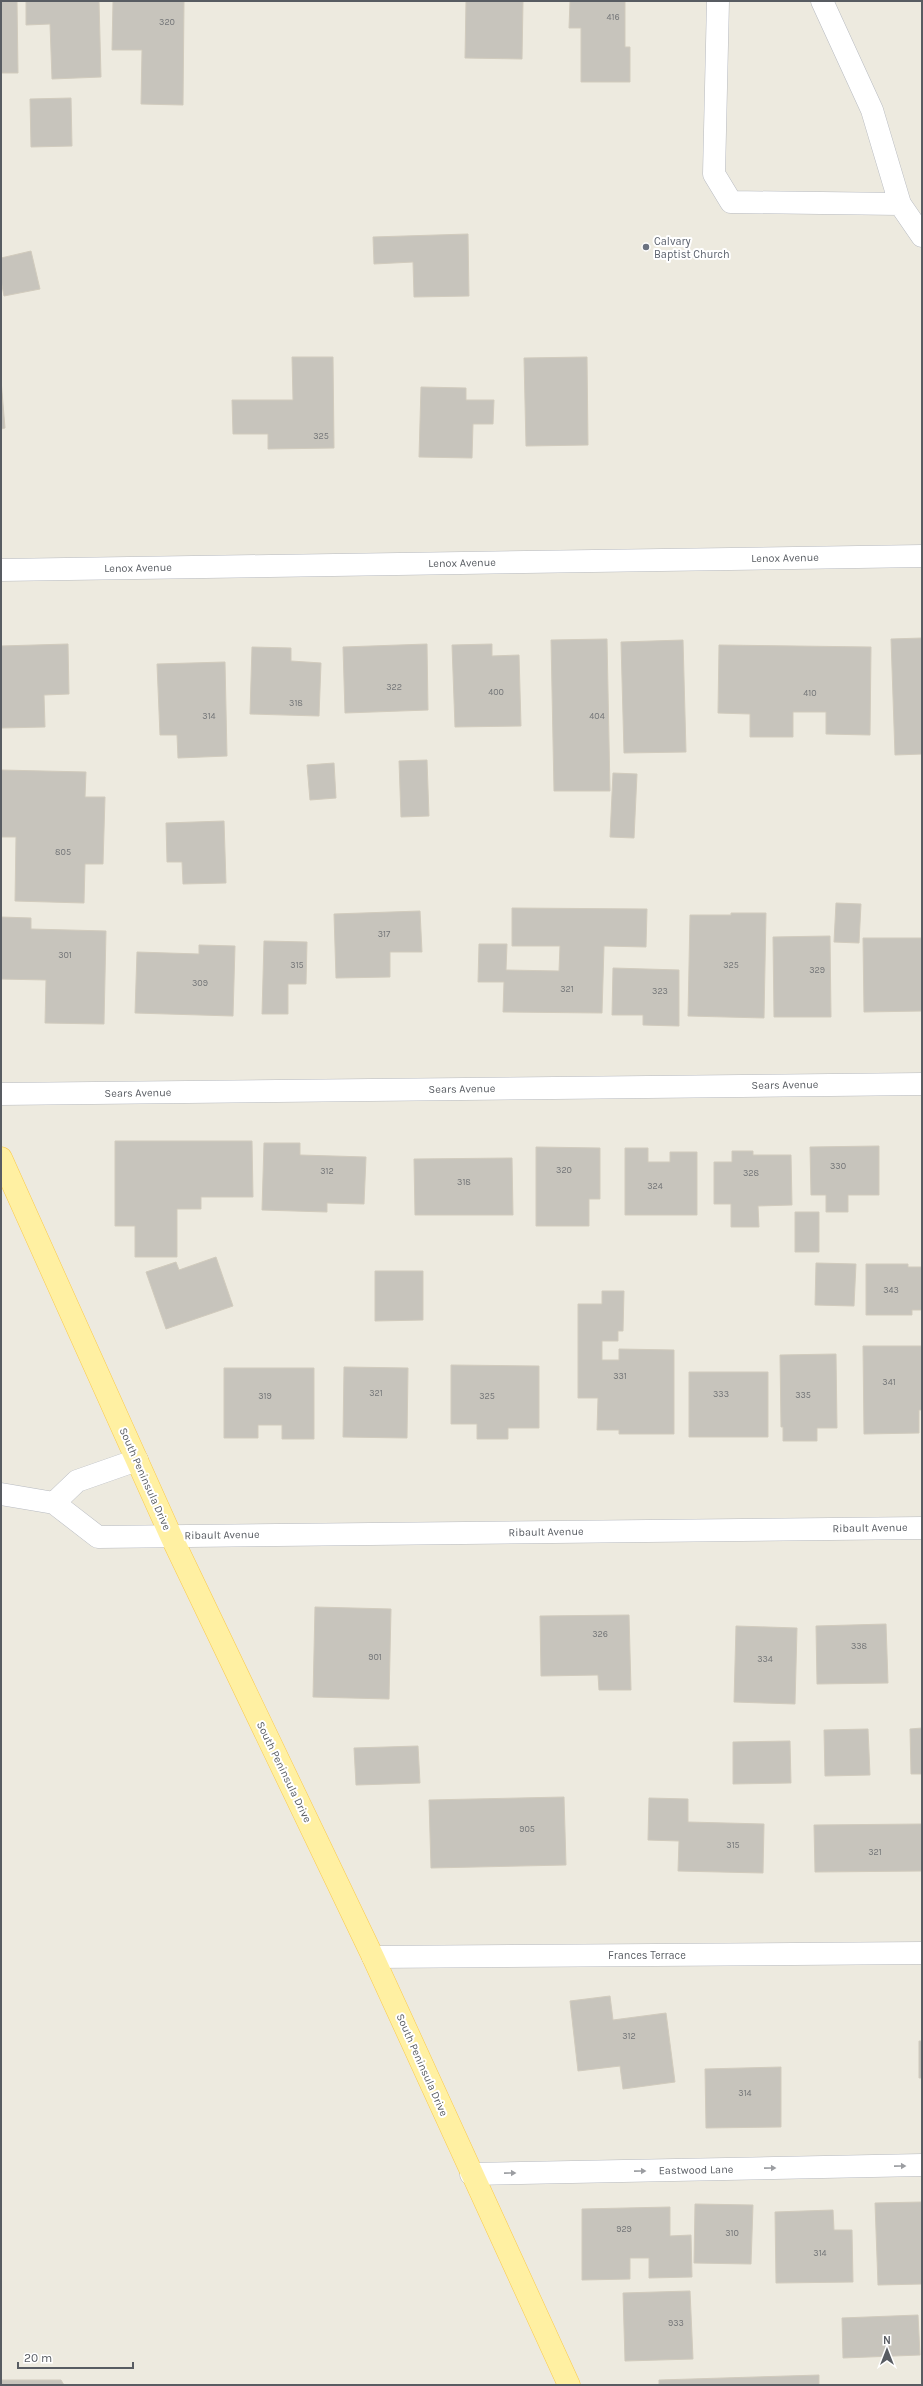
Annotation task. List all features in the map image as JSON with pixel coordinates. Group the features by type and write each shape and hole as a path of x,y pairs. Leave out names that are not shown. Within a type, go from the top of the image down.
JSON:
{"main road":[{"name":"South Peninsula Drive","path":"1,1158 171,1536 373,1957 471,2174 569,2385"}],"street":[{"path":"718,1 714,174 731,202 900,204"},
{"path":"822,1 872,110 900,204 922,236"},
{"name":"Lenox Avenue","path":"1,570 922,556"},
{"name":"Sears Avenue","path":"1,1094 922,1084"},
{"path":"1,1494 54,1503 77,1481 137,1460"},
{"name":"Ribault Avenue","path":"54,1503 98,1537 922,1528"},
{"name":"Frances Terrace","path":"373,1957 922,1953"},
{"name":"Eastwood Lane","path":"471,2174 922,2165"}],"building":[{"path":"1,1 17,1 18,73 1,73"},
{"path":"26,1 99,1 101,77 52,79 50,24 26,25"},
{"path":"113,1 184,1 183,105 141,104 142,50 112,50"},
{"path":"466,1 523,1 522,59 465,58"},
{"path":"570,1 625,1 625,47 630,47 630,82 581,82 581,28 569,28"},
{"path":"71,98 72,146 31,147 30,99"},
{"path":"468,234 469,296 414,297 413,262 374,264 373,237"},
{"path":"31,251 40,289 4,296 1,280 1,258"},
{"path":"292,357 333,357 334,448 268,449 268,434 233,434 232,400 293,400"},
{"path":"587,357 588,445 526,446 524,358"},
{"path":"1,380 5,428 1,429"},
{"path":"421,387 466,388 466,400 494,400 493,424 473,424 472,458 419,457"},
{"path":"922,638 922,754 895,755 891,639"},
{"path":"607,639 610,791 554,791 551,640"},
{"path":"683,640 686,752 624,753 621,642"},
{"path":"68,644 69,694 44,695 45,727 1,728 1,646"},
{"path":"427,644 428,710 345,713 343,647"},
{"path":"492,644 492,656 519,655 521,726 455,727 452,645"},
{"path":"719,645 871,647 870,735 826,734 826,712 793,712 793,737 750,737 750,714 718,713"},
{"path":"252,647 291,648 291,661 321,663 319,716 250,714"},
{"path":"225,662 227,756 178,758 177,735 160,735 157,664"},
{"path":"427,760 429,816 401,817 399,761"},
{"path":"334,763 336,798 310,800 307,765"},
{"path":"1,770 86,772 85,797 105,797 103,864 85,864 84,903 15,901 16,837 1,837"},
{"path":"613,773 637,774 634,838 610,837"},
{"path":"224,821 226,883 183,884 182,862 167,862 166,823"},
{"path":"836,903 861,904 859,943 834,942"},
{"path":"512,908 647,909 646,947 604,946 602,1013 503,1012 504,982 478,982 479,944 507,944 506,970 559,971 560,946 512,946"},
{"path":"420,911 422,952 390,952 390,977 336,978 334,914"},
{"path":"731,913 766,913 764,1018 688,1016 690,915 731,915"},
{"path":"1,917 31,918 31,929 106,931 104,1024 45,1023 46,980 1,979"},
{"path":"830,936 831,1017 774,1017 773,937"},
{"path":"863,938 922,938 922,1011 864,1012"},
{"path":"264,941 307,942 306,984 288,984 288,1014 262,1014"},
{"path":"199,945 235,946 233,1016 135,1013 137,952 199,954"},
{"path":"613,968 679,970 679,1026 643,1025 643,1015 612,1015"},
{"path":"115,1141 252,1141 253,1197 201,1197 201,1209 177,1209 177,1257 135,1257 135,1226 115,1226"},
{"path":"264,1143 300,1143 300,1155 366,1157 364,1204 327,1203 327,1212 262,1210"},
{"path":"879,1146 879,1195 848,1195 848,1212 826,1212 826,1195 811,1195 810,1147"},
{"path":"536,1147 600,1148 600,1199 589,1199 589,1226 536,1226"},
{"path":"625,1148 648,1148 648,1162 670,1162 670,1152 697,1152 697,1215 625,1215"},
{"path":"732,1151 753,1151 753,1155 791,1155 792,1205 758,1206 759,1227 731,1227 731,1204 714,1204 714,1162 732,1162"},
{"path":"512,1158 513,1215 415,1215 414,1159"},
{"path":"795,1212 819,1212 819,1252 795,1252"},
{"path":"216,1257 233,1306 166,1329 146,1272 176,1262 179,1270"},
{"path":"816,1263 856,1264 854,1306 815,1305"},
{"path":"866,1264 908,1264 908,1267 922,1267 922,1310 912,1310 912,1315 866,1315"},
{"path":"375,1271 423,1271 423,1320 375,1321"},
{"path":"602,1291 624,1291 623,1331 618,1331 618,1341 602,1341 602,1360 619,1360 619,1349 674,1350 674,1434 619,1434 619,1430 597,1430 598,1398 578,1398 578,1304 602,1304"},
{"path":"863,1346 922,1346 922,1410 919,1410 919,1433 864,1434"},
{"path":"836,1354 837,1428 817,1428 817,1441 783,1441 783,1427 781,1427 780,1355"},
{"path":"451,1365 539,1366 539,1428 508,1428 508,1439 477,1439 477,1424 451,1424"},
{"path":"344,1367 408,1368 407,1438 343,1437"},
{"path":"224,1368 314,1368 314,1439 282,1439 282,1425 258,1425 258,1438 224,1438"},
{"path":"689,1372 768,1372 768,1437 689,1437"},
{"path":"315,1607 391,1609 389,1699 313,1697"},
{"path":"629,1615 631,1690 599,1690 598,1675 541,1676 540,1616"},
{"path":"886,1624 888,1683 817,1684 816,1626"},
{"path":"736,1626 797,1628 795,1704 734,1702"},
{"path":"922,1728 922,1774 911,1774 910,1729"},
{"path":"868,1729 870,1775 825,1776 824,1730"},
{"path":"790,1741 791,1783 733,1784 733,1742"},
{"path":"418,1746 420,1783 356,1785 354,1748"},
{"path":"564,1797 566,1865 431,1868 429,1800"},
{"path":"649,1798 688,1799 688,1822 764,1824 763,1873 678,1871 679,1841 648,1840"},
{"path":"922,1824 922,1871 815,1872 814,1825"},
{"path":"610,1996 613,2020 666,2013 675,2082 623,2089 620,2066 578,2071 570,2001"},
{"path":"919,2041 922,2041 922,2078 919,2078"},
{"path":"781,2067 781,2127 706,2128 705,2069"},
{"path":"922,2202 922,2284 878,2285 875,2203"},
{"path":"695,2204 753,2205 751,2264 694,2263"},
{"path":"670,2207 670,2236 691,2235 692,2277 649,2278 649,2258 630,2258 630,2279 582,2280 582,2209"},
{"path":"833,2210 834,2230 852,2230 853,2282 776,2283 775,2212"},
{"path":"690,2291 693,2359 625,2361 623,2293"},
{"path":"918,2315 920,2355 843,2358 842,2318"},
{"path":"819,2375 819,2385 659,2385 659,2380"},
{"path":"1,2380 61,2380 64,2385 1,2385"}],"place":[{"name":"Calvary Baptist Church","path":"646,247"}]}
